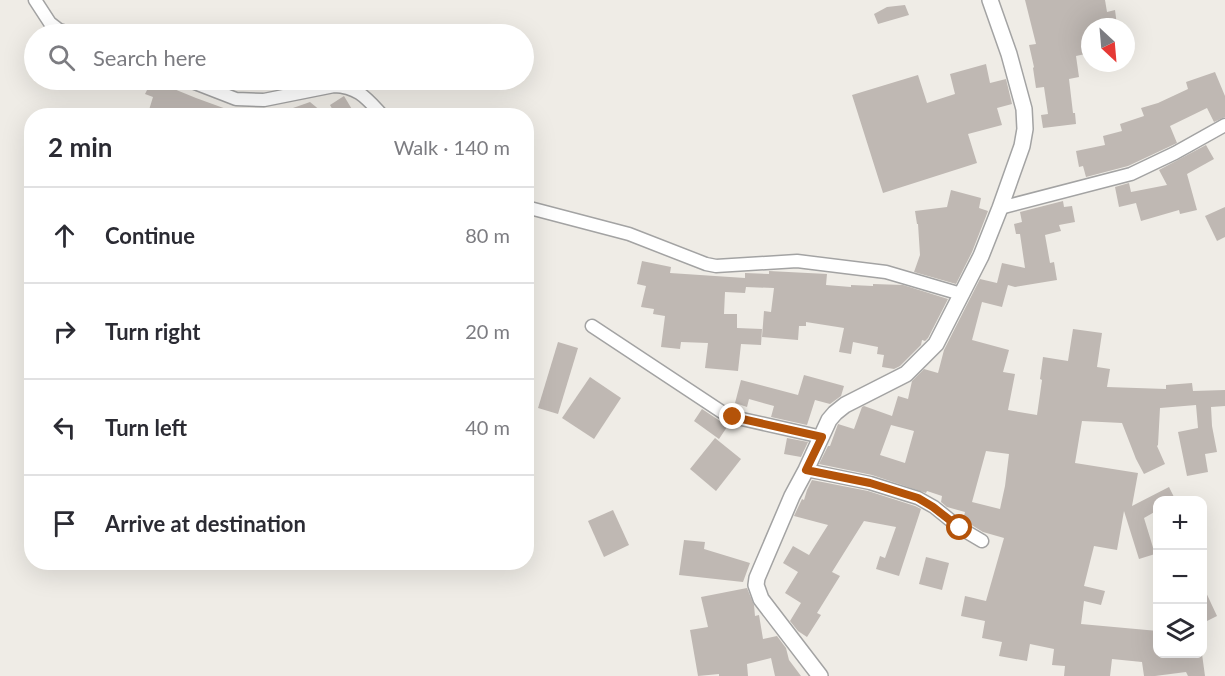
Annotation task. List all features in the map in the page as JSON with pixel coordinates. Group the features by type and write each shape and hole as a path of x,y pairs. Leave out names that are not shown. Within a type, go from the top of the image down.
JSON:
{"street":[{"path":"35,0 51,24"},
{"path":"820,676 761,598 756,585 757,578 792,496 829,420 845,405 906,374 923,359 936,344 981,256 1022,146 1025,129 1024,109 1010,54 990,0"},
{"path":"212,90 236,99 264,100 314,90"},
{"path":"354,90 363,94 376,108"},
{"path":"1000,208 1131,174 1225,125"},
{"path":"534,209 629,234 716,266 796,261 886,272 961,294"},
{"path":"592,326 725,414 822,437"},
{"path":"806,470 870,483 918,498 982,541"}],"building":[{"path":"1025,0 1105,0 1107,12 1115,10 1116,18 1081,18 1081,55 1076,56 1079,77 1069,79 1076,124 1043,128 1041,115 1048,114 1044,87 1036,88 1029,45 1036,44"},
{"path":"905,5 909,15 878,24 874,14 887,7"},
{"path":"986,64 990,83 1006,79 1012,104 997,108 1002,125 968,134 977,163 883,193 852,95 918,75 927,103 955,94 950,74"},
{"path":"1215,72 1225,96 1225,117 1214,122 1207,108 1170,126 1177,143 1128,166 1086,177 1083,166 1079,167 1076,151 1105,145 1103,136 1122,131 1120,124 1144,116 1141,108 1188,89 1186,82"},
{"path":"147,90 176,90 224,108 150,108 153,97 145,94"},
{"path":"344,96 351,108 332,108 330,105"},
{"path":"310,102 317,108 293,108"},
{"path":"1206,145 1214,159 1187,174 1197,210 1180,214 1179,210 1141,221 1136,203 1119,207 1115,187 1129,183 1131,192 1167,185 1159,170"},
{"path":"951,190 981,198 979,208 988,211 972,252 956,284 914,272 920,255 915,211 947,207"},
{"path":"1063,201 1064,207 1072,206 1075,222 1059,225 1061,231 1045,235 1050,263 1054,262 1057,280 1015,287 1008,285 1002,307 982,302 972,340 1009,350 1003,372 1015,374 1008,410 1037,415 1043,357 1068,361 1073,329 1102,333 1097,367 1110,369 1107,387 1166,389 1166,385 1192,383 1193,391 1225,390 1225,406 1211,407 1217,452 1205,454 1208,472 1187,476 1178,432 1198,428 1196,405 1160,408 1157,446 1165,464 1144,474 1122,423 1082,421 1075,463 1138,473 1132,506 1169,487 1174,496 1153,496 1153,513 1144,518 1153,555 1139,559 1124,511 1117,550 1094,546 1084,586 1105,591 1101,605 1084,601 1081,624 1153,631 1153,658 1203,658 1205,676 1188,676 1186,672 1144,676 1142,662 1112,659 1110,676 1064,676 1065,666 1052,665 1054,649 1030,644 1027,661 999,656 1002,642 982,638 985,621 961,616 965,596 986,601 1004,538 983,532 963,520 965,512 947,507 941,502 942,496 872,475 819,464 830,446 838,424 854,429 864,406 892,416 898,396 908,399 912,381 924,369 938,373 944,350 980,279 997,283 1002,263 1025,268 1020,234 1016,234 1014,224 1022,222 1020,212","holes":["891,425 914,431 905,463 880,455","986,451 1009,454 1000,509 972,502"]},
{"path":"1225,207 1225,237 1217,241 1205,216"},
{"path":"642,261 671,267 670,273 745,278 745,273 769,274 769,271 827,274 826,285 851,287 851,285 873,286 873,284 903,285 948,299 928,338 925,341 922,340 921,345 894,369 882,367 884,355 877,354 878,347 853,342 851,354 839,352 844,328 806,322 806,326 799,326 798,340 762,337 764,311 771,312 774,288 746,287 745,293 725,292 724,314 737,314 737,328 762,329 761,345 741,344 738,371 705,368 708,343 681,342 680,349 661,347 665,316 653,314 654,309 641,307 646,286 637,284"},
{"path":"558,342 578,348 558,414 538,408"},
{"path":"804,375 844,386 841,396 830,404 815,400 807,425 771,417 774,406 749,399 747,407 735,403 741,380 798,395"},
{"path":"590,377 621,398 594,439 562,418"},
{"path":"702,409 729,424 719,439 694,421"},
{"path":"715,438 741,459 716,491 690,469"},
{"path":"787,438 808,442 801,457 784,454"},
{"path":"812,480 868,491 921,509 899,576 876,569 880,556 885,558 896,527 864,521 832,572 840,576 817,613 821,615 807,637 790,621 801,603 785,593 798,572 783,563 793,546 809,555 828,525 794,516"},
{"path":"613,510 629,545 604,557 588,521"},
{"path":"684,540 705,542 704,549 750,563 743,582 679,575"},
{"path":"926,557 949,563 942,590 919,584"},
{"path":"747,588 754,605 755,616 759,615 763,639 777,636 786,648 789,660 801,676 775,676 771,658 747,664 748,676 719,676 719,674 698,676 690,630 708,627 701,597"},
{"path":"1207,595 1217,616 1207,621"}],"route":[{"path":"733,417 822,437 806,470 870,483 918,498 960,528"}]}
